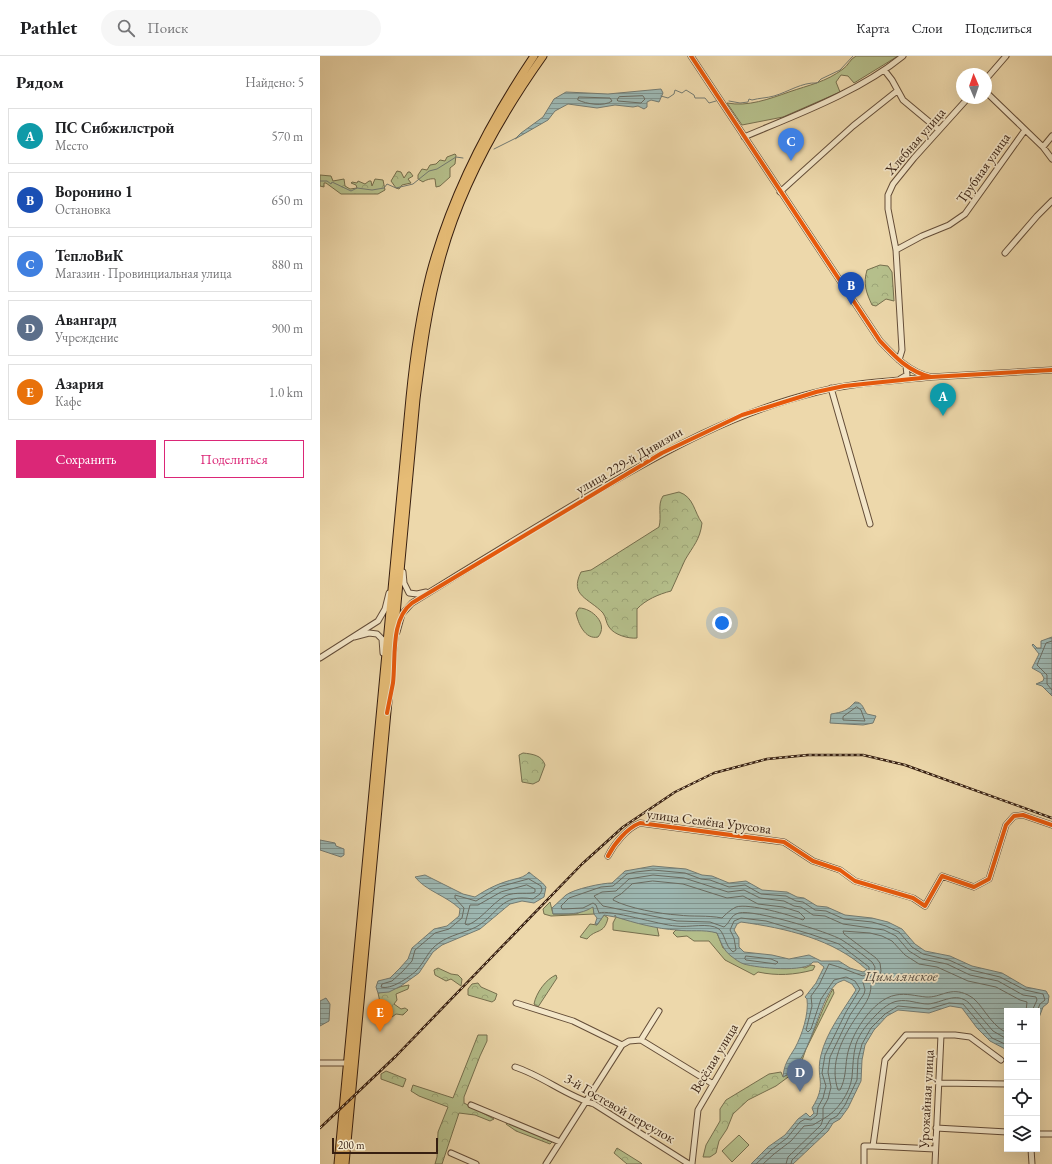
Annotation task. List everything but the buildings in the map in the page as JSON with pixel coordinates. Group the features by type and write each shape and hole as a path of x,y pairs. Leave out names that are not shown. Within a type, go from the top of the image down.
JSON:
{"highway":[{"path":"338,1164 397,532 415,355 425,295 435,257 451,208 478,148 507,97 534,56"},
{"path":"345,1164 412,439 424,335 435,283 446,242 463,197 484,150 513,100 543,56"}],"street":[{"path":"691,56 880,341 898,360 914,372 931,377"},
{"path":"744,137 809,110 885,71 903,56"},
{"path":"992,72 1006,56"},
{"path":"885,71 892,80 903,100 939,130"},
{"path":"780,192 853,126 897,91"},
{"path":"992,98 1043,147 1052,159"},
{"name":"Хлебная улица","path":"898,360 902,350 896,250 888,209 888,195 893,184 963,104"},
{"name":"Трубная улица","path":"896,250 949,225 965,214 1025,130"},
{"path":"1043,147 1052,136"},
{"path":"1005,253 1052,201"},
{"path":"895,381 905,377 907,372 906,366"},
{"name":"улица 229-й Дивизии","path":"436,588 554,516 662,453 700,433 742,415 832,388 931,377 1052,370"},
{"path":"895,381 909,377 914,372"},
{"path":"832,388 870,524"},
{"path":"412,439 412,483 403,578 406,589 411,594 420,594 436,588"},
{"path":"320,658 378,622 385,609 392,552 397,532"},
{"path":"387,714 392,684 397,632 402,614 412,603 436,588"},
{"path":"354,637 375,634 380,636 383,645 374,743 374,777"},
{"name":"улица Семёна Урусова","path":"608,856 614,845 640,823 784,842 813,861 840,870 855,881 913,898 925,906 942,876 974,887 989,879 1006,825 1017,814 1052,825"},
{"name":"Весёлая улица","path":"692,1164 698,1110 750,1022 800,993"},
{"path":"516,1004 573,1021 622,1045"},
{"path":"641,1040 659,1011"},
{"path":"873,1146 885,1060 906,1035 941,1034 970,1037 1001,1060"},
{"name":"Урожайная улица","path":"935,1164 936,1128 940,1083 941,1034"},
{"path":"546,1164 622,1045 629,1041 641,1040 713,1084"},
{"path":"320,1063 347,1063"},
{"name":"3-й Гостевой переулок","path":"515,1067 547,1080 586,1102 594,1104 689,1164"},
{"path":"940,1083 1004,1084"},
{"path":"471,1105 560,1142"},
{"path":"936,1128 1004,1132"},
{"path":"1040,1134 1052,1134"},
{"path":"347,1137 349,1164"},
{"path":"864,1164 864,1146 935,1149"},
{"path":"1031,1152 1032,1164"},
{"path":"451,1153 476,1164"}],"green space":[{"path":"856,56 898,56 854,83 848,76 841,75 836,82 840,92 783,117 742,125 727,103 743,104 758,102 817,83 845,68"},
{"path":"455,154 455,164 450,168 450,177 440,186 436,187 435,179 429,179 423,182 418,179 418,175 422,169 427,170 430,165 436,164 440,160 445,161 447,157"},
{"path":"397,171 401,172 404,178 408,172 410,172 413,176 408,179 411,183 402,185 399,189 396,188 391,181"},
{"path":"320,175 331,176 333,181 344,179 345,186 350,189 357,188 356,185 351,183 352,182 357,183 358,181 365,184 371,181 372,186 375,179 383,180 385,190 378,194 341,194 326,183 324,183 324,187 320,186"},
{"path":"880,265 888,266 892,272 894,301 886,299 876,306 872,305 868,296 865,280 867,270"},
{"path":"679,492 688,497 691,501 702,523 698,538 685,560 671,591 652,598 637,609 637,638 630,638 618,634 611,630 603,613 579,592 577,586 581,572 591,570 659,527 661,499 663,496"},
{"path":"579,608 589,611 598,618 602,627 598,637 589,636 583,630 576,613"},
{"path":"523,753 539,757 545,765 539,781 533,784 522,782 519,755"},
{"path":"550,902 553,914 576,914 593,906 594,914 551,916 544,914 543,909"},
{"path":"604,915 608,918 602,929 587,939 580,937 590,924 597,925"},
{"path":"616,917 657,927 659,936 613,930 613,923"},
{"path":"676,930 709,930 717,933 723,948 805,968 811,965 815,966 813,970 799,973 779,974 758,972 754,975 725,960 709,941 694,941 687,936 677,937 673,933"},
{"path":"438,968 451,974 458,975 462,979 461,986 451,979 446,981 435,975 434,970"},
{"path":"556,975 557,978 538,1007 534,1004 539,991 545,983"},
{"path":"478,983 481,987 497,994 495,1000 492,1002 468,995 468,989 472,984"},
{"path":"409,985 408,989 396,994 397,1000 394,1004 401,1009 405,1008 408,1010 403,1015 396,1014 392,1017 382,1011 378,993"},
{"path":"833,989 834,993 806,1049 799,1069 776,1086 748,1100 733,1114 727,1129 719,1141 716,1153 710,1157 703,1157 706,1145 720,1121 720,1109 726,1100 769,1074 781,1072 783,1077 791,1072 798,1063"},
{"path":"478,1035 487,1035 487,1041 464,1097 464,1103 494,1119 490,1121 475,1115 459,1113 442,1164 435,1164 437,1157 438,1132 448,1107 419,1096 411,1091 413,1085 453,1098"},
{"path":"386,1071 406,1079 403,1087 381,1079 381,1074"},
{"path":"508,1121 552,1142 550,1144 516,1131 506,1124"},
{"path":"739,1135 749,1145 732,1162 722,1151"},
{"path":"617,1148 642,1164 627,1164 614,1153"}],"water":[{"path":"661,89 663,93 659,102 651,100 647,102 647,107 644,109 638,106 633,107 615,105 597,108 568,104 555,111 548,120 515,139 543,117 554,99 566,92 608,94"},
{"path":"1052,637 1052,696 1042,686 1036,684 1043,681 1044,678 1041,673 1032,668 1039,654 1032,645 1033,644 1037,648 1041,648 1041,641"},
{"path":"855,702 861,704 867,714 876,716 873,723 863,725 830,723 831,714 844,711"},
{"path":"320,840 335,843 336,846 344,849 344,855 341,857 320,850"},
{"name":"Цимлянское","path":"653,866 686,869 702,875 712,876 729,883 746,881 762,890 787,892 797,897 804,898 817,906 827,907 845,915 872,918 888,922 902,929 915,944 925,951 950,956 972,966 1002,973 1026,987 1046,991 1049,996 1048,1003 1043,1007 1040,1015 1040,1008 1004,1008 1004,1048 990,1041 977,1028 962,1008 950,1006 929,1013 898,1010 887,1016 874,1030 865,1045 862,1060 861,1081 848,1108 840,1119 833,1123 828,1131 793,1164 751,1164 768,1147 785,1135 798,1119 806,1113 810,1117 814,1113 812,1108 819,1093 819,1070 823,1047 836,1021 856,990 852,984 844,980 836,984 829,993 807,1047 800,1060 792,1071 783,1077 785,1065 798,1043 804,1024 807,1011 807,999 805,997 816,983 824,967 818,962 813,962 801,968 792,969 759,967 744,964 728,954 722,946 717,933 707,931 682,931 654,927 616,917 615,915 615,917 604,915 597,925 595,924 597,918 594,914 593,907 579,913 553,914 552,908 566,895 588,887 612,883 625,871","holes":["741,922 775,928 808,937 840,950 867,970 863,972 850,968 839,961 821,961 809,955 789,959 772,955 744,952 739,947 739,938 734,930 737,924"]},
{"path":"529,872 546,887 544,897 534,903 522,901 510,904 480,929 442,945 433,952 419,973 401,986 389,992 378,993 376,987 378,981 390,978 408,959 412,948 434,929 447,926 459,916 460,909 455,904 425,886 415,877 425,875 463,894 475,897 494,886 523,877"},
{"path":"326,998 330,1004 329,1021 320,1026 320,1001"}],"waterway":[{"path":"729,101 740,103 748,102 749,99 752,100 771,97 806,84 817,83 821,79 840,70 853,56"},
{"path":"661,96 668,98 674,94 675,90 682,93 686,90 694,95 695,98 705,98 709,103 716,101"},
{"path":"494,149 516,138"},
{"path":"320,181 327,181 331,184 332,182 351,191 357,188 372,190 384,188 387,184 396,188 413,184 429,171 437,169 456,157 463,158"}],"railway":[{"path":"320,1128 396,1056 582,864 623,827 675,792 714,773 767,759 808,755 863,755 905,765 1052,818"}],"cycle path":[{"path":"691,56 880,341 897,358 916,372 931,377 1052,370"},
{"path":"387,713 393,683 397,629 405,610 412,603 662,453 742,415 816,392 844,386 931,377"},
{"path":"608,856 621,837 635,825 640,823 784,842 813,861 840,870 855,881 913,898 925,906 942,876 974,887 989,879 1006,825 1014,816 1023,815 1052,825"}],"place":[{"name":"ТеплоВиК","path":"791,161"},
{"name":"Воронино 1","path":"851,305"},
{"name":"ПС Сибжилстрой","path":"943,416"},
{"name":"Азария","path":"380,1032"},
{"name":"Авангард","path":"800,1092"}]}
